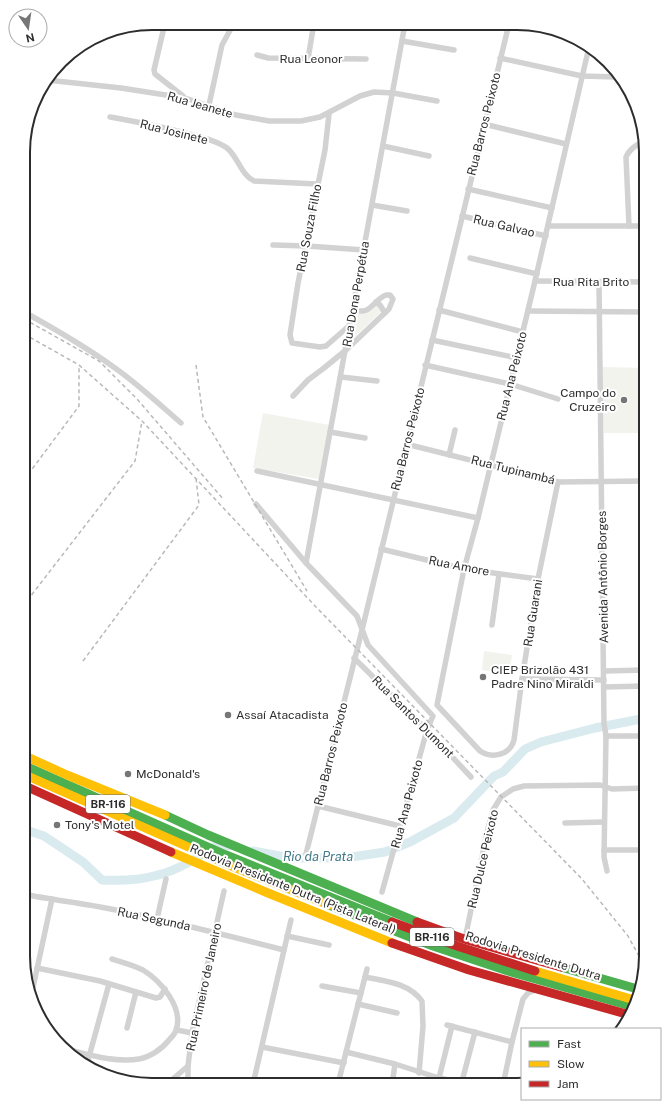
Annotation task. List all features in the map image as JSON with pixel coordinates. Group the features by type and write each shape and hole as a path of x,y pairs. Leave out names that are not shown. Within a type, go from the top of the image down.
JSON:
{"highway":[{"name":"Rodovia Presidente Dutra (Pista Lateral)","path":"30,758 296,872 446,933 635,988"},
{"name":"Rodovia Presidente Dutra","path":"30,768 230,862 433,946 508,971 628,1005"},
{"name":"Rodovia Presidente Dutra","path":"30,777 191,844"},
{"name":"Rodovia Presidente Dutra (Pista Lateral)","path":"30,788 167,850 300,907 418,952 537,989 624,1013"},
{"name":"Rodovia Presidente Dutra","path":"230,862 432,937 571,982 631,999"},
{"path":"446,933 466,934 569,964 596,977"}],"street":[{"path":"164,30 154,70 155,74 185,98"},
{"path":"209,105 222,45 230,30"},
{"path":"308,59 313,30"},
{"name":"Rua Dona Perpétua","path":"306,563 404,30"},
{"name":"Rua Barros Peixoto","path":"306,854 362,630 507,30"},
{"path":"402,41 454,50"},
{"name":"Rua Ana Peixoto","path":"513,745 502,754 488,755 484,753 437,705 464,569 517,358 588,53"},
{"name":"Rua Leonor","path":"256,55 268,58 366,59"},
{"path":"500,58 582,76 613,77"},
{"name":"Rua Jeanete","path":"53,81 121,88 185,98 236,115 269,121 301,121 320,117 374,92 393,93 437,101"},
{"name":"Rua Souza Filho","path":"329,114 325,150 317,184 290,335 292,343 320,347 326,346 350,325"},
{"name":"Rua Josinete","path":"110,118 156,126 212,141 226,148 234,156 247,176 254,181 317,184"},
{"path":"484,124 566,144"},
{"path":"629,226 626,157 627,152 638,143"},
{"path":"383,146 429,156"},
{"path":"468,189 552,208"},
{"path":"372,205 407,211"},
{"name":"Rua Galvao","path":"462,216 546,236"},
{"path":"548,226 639,226"},
{"path":"273,245 364,250"},
{"path":"470,258 537,274"},
{"name":"Rua Rita Brito","path":"535,282 639,282"},
{"name":"Avenida Antônio Borges","path":"599,282 604,724 606,734 604,850 607,871"},
{"path":"293,396 308,380 346,350 385,313 391,307 393,299 392,297 386,295 364,312 358,312 353,309"},
{"path":"376,302 385,313"},
{"path":"439,310 523,332"},
{"path":"528,311 639,312"},
{"path":"30,315 67,336 115,368 181,423"},
{"path":"432,340 517,358"},
{"path":"426,365 510,384 558,398"},
{"path":"341,377 377,381"},
{"path":"449,454 455,430"},
{"path":"330,432 365,438"},
{"name":"Rua Tupinambá","path":"406,444 558,482 639,481"},
{"path":"256,471 478,518"},
{"name":"Rua Guarani","path":"513,745 538,579 558,482"},
{"path":"256,504 293,549 357,616 362,630"},
{"name":"Rua Amore","path":"381,549 464,569 538,579"},
{"path":"492,625 499,574"},
{"name":"Rua Ana Peixoto","path":"362,630 368,645 433,716 427,730 382,892"},
{"name":"Rua Santos Dumont","path":"354,658 471,776"},
{"path":"604,671 639,670"},
{"path":"522,679 604,680"},
{"path":"604,687 639,686"},
{"path":"606,734 639,736"},
{"name":"Rua Dulce Peixoto","path":"466,934 488,828 493,810 499,799 520,786 600,785 612,789 639,788"},
{"path":"318,806 400,826"},
{"path":"565,823 604,822"},
{"path":"604,850 639,850"},
{"path":"156,919 166,879"},
{"name":"Rua Primeiro de Janeiro","path":"188,1078 192,1033 224,891"},
{"name":"Rua Segunda","path":"30,895 110,909 215,932 284,950"},
{"path":"33,985 52,899"},
{"path":"254,1078 291,920"},
{"path":"287,936 329,945"},
{"path":"76,1052 126,1060 140,1059 166,1045 177,1030 175,1008 165,989 144,970 112,959"},
{"path":"37,968 108,984 158,998 165,989"},
{"path":"340,1078 367,969"},
{"path":"365,977 400,985 413,991 422,1001 423,1020 419,1072"},
{"path":"515,982 522,992 524,999"},
{"path":"88,1060 108,984"},
{"path":"322,986 361,993"},
{"path":"504,1078 512,1042 524,999 528,993 537,989"},
{"path":"127,1028 136,992"},
{"path":"358,1004 397,1013"},
{"path":"346,1052 396,1064 438,1078 449,1026 512,1042"},
{"path":"177,1030 192,1033"},
{"path":"463,1078 475,1032"},
{"path":"262,1046 344,1063"},
{"path":"393,1078 396,1064"},
{"path":"174,1078 188,1066"}],"shaded area":[{"path":"377,305 381,312 352,339 356,312"},
{"name":"Campo do Cruzeiro","path":"602,367 639,368 639,433 604,433"},
{"path":"263,413 329,425 319,479 253,468"},
{"path":"484,651 512,655 509,674 482,670"}],"waterway":[{"name":"Rio da Prata","path":"253,851 290,858 345,858 385,852 410,842 454,818 494,776 503,772 525,749 541,742 595,728 639,719"},
{"name":"Rio da Prata","path":"30,831 44,836 83,862 102,880 130,880 166,873 197,858 219,844 229,846"}],"railway":[{"path":"30,322 99,361 137,399 224,500"},
{"path":"30,337 79,365 142,421 316,607 582,879 628,936 639,956"},
{"path":"30,472 79,406 79,365"},
{"path":"196,365 203,417 307,591"},
{"path":"30,597 135,461 142,421"},
{"path":"83,661 199,505 196,478"}],"traffic: fast":[{"path":"30,768 226,855 392,922"},
{"path":"165,815 208,835 417,922"},
{"path":"329,905 433,946 508,971 628,1005"},
{"path":"561,967 635,988"}],"traffic: slow":[{"path":"30,758 165,815"},
{"path":"30,777 229,865 329,905"},
{"path":"171,852 392,943"},
{"path":"535,971 631,999"}],"traffic: jam":[{"path":"30,788 171,852"},
{"path":"392,922 457,946 535,971"},
{"path":"417,922 464,939 561,967"},
{"path":"392,943 469,970 624,1013"}],"place":[{"name":"Campo do Cruzeiro","path":"624,400"},
{"name":"CIEP Brizolão 431 Padre Nino Miraldi","path":"483,677"},
{"name":"Assaí Atacadista","path":"228,715"},
{"name":"McDonald's","path":"128,774"},
{"name":"Tony's Motel","path":"57,825"}]}
